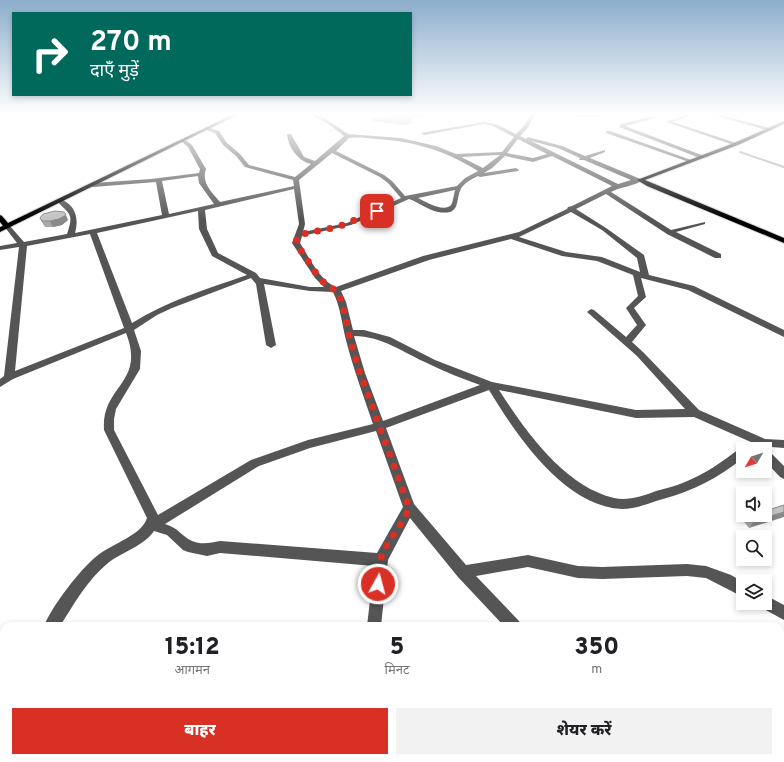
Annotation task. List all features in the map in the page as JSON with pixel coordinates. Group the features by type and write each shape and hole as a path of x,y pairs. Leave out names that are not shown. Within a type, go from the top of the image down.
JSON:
{"main road":[{"path":"0,217 4,228 168,149"},
{"path":"639,181 724,149"},
{"path":"639,181 784,241"}],"street":[{"path":"191,149 203,169 202,183 218,204"},
{"path":"231,149 238,154 247,166 296,183"},
{"path":"296,149 302,159 309,163 317,163"},
{"path":"0,248 93,232 166,216 296,183 317,163 335,149"},
{"path":"442,149 456,155 483,171"},
{"path":"298,235 349,224 404,198 459,187 474,175 496,163 510,149"},
{"path":"542,149 617,186"},
{"path":"562,149 639,181"},
{"path":"655,149 691,161"},
{"path":"679,149 702,157"},
{"path":"570,163 603,151"},
{"path":"332,152 382,176 390,182 404,198"},
{"path":"456,155 505,154 533,160 552,154"},
{"path":"474,175 516,170"},
{"path":"93,185 159,180 202,174"},
{"path":"159,180 166,216"},
{"path":"201,208 203,230 215,254 255,278 310,290 336,290 426,258 512,237 531,230 570,208 605,191 617,186 639,181"},
{"path":"296,183 302,224 296,240 297,247 323,283 336,290 342,302 360,373 409,507 463,572 510,622"},
{"path":"412,197 432,208 444,211 450,210 454,206 459,187"},
{"path":"605,191 670,232 718,256"},
{"path":"60,201 72,211 74,215 75,221 70,236"},
{"path":"570,208 604,229 641,258 646,277"},
{"path":"670,232 703,223"},
{"path":"4,228 24,245"},
{"path":"93,232 129,329 136,350 137,360 134,370 113,401 107,421 109,430 153,518 152,525"},
{"path":"512,237 565,254 599,259 646,277 691,288 784,334"},
{"path":"9,376 24,245"},
{"path":"627,342 642,325 630,308 642,297 636,273"},
{"path":"0,384 9,376 129,329 154,313 169,306 255,278"},
{"path":"255,278 260,284 271,345"},
{"path":"591,312 627,342 671,386 695,413 748,442"},
{"path":"349,333 364,333 387,339 432,362 491,385 636,414 695,413"},
{"path":"54,622 89,572 100,561 147,531 152,525 255,463 308,444 380,426 491,385"},
{"path":"491,385 516,425 564,479 601,499 614,503 625,504 639,501 689,486 726,466 736,458"},
{"path":"772,443 784,444"},
{"path":"772,461 784,474"},
{"path":"374,622 381,560 384,550 406,515 409,507"},
{"path":"152,525 171,531 188,546 207,550 220,547 381,560"},
{"path":"463,572 528,561 578,572 602,573 687,570 706,572 736,587"},
{"path":"772,606 784,613"}],"building":[{"path":"55,211 64,212 66,215 59,219 50,221 42,221 40,218 43,214"},
{"path":"784,505 784,512 772,516 772,509"}],"waterway":[{"path":"740,152 784,167"}],"route":[{"path":"377,211 349,224 298,235 296,243 297,247 323,283 336,290 342,302 351,343 360,373 407,497 409,507 406,515 384,550 379,571 378,584"}]}
